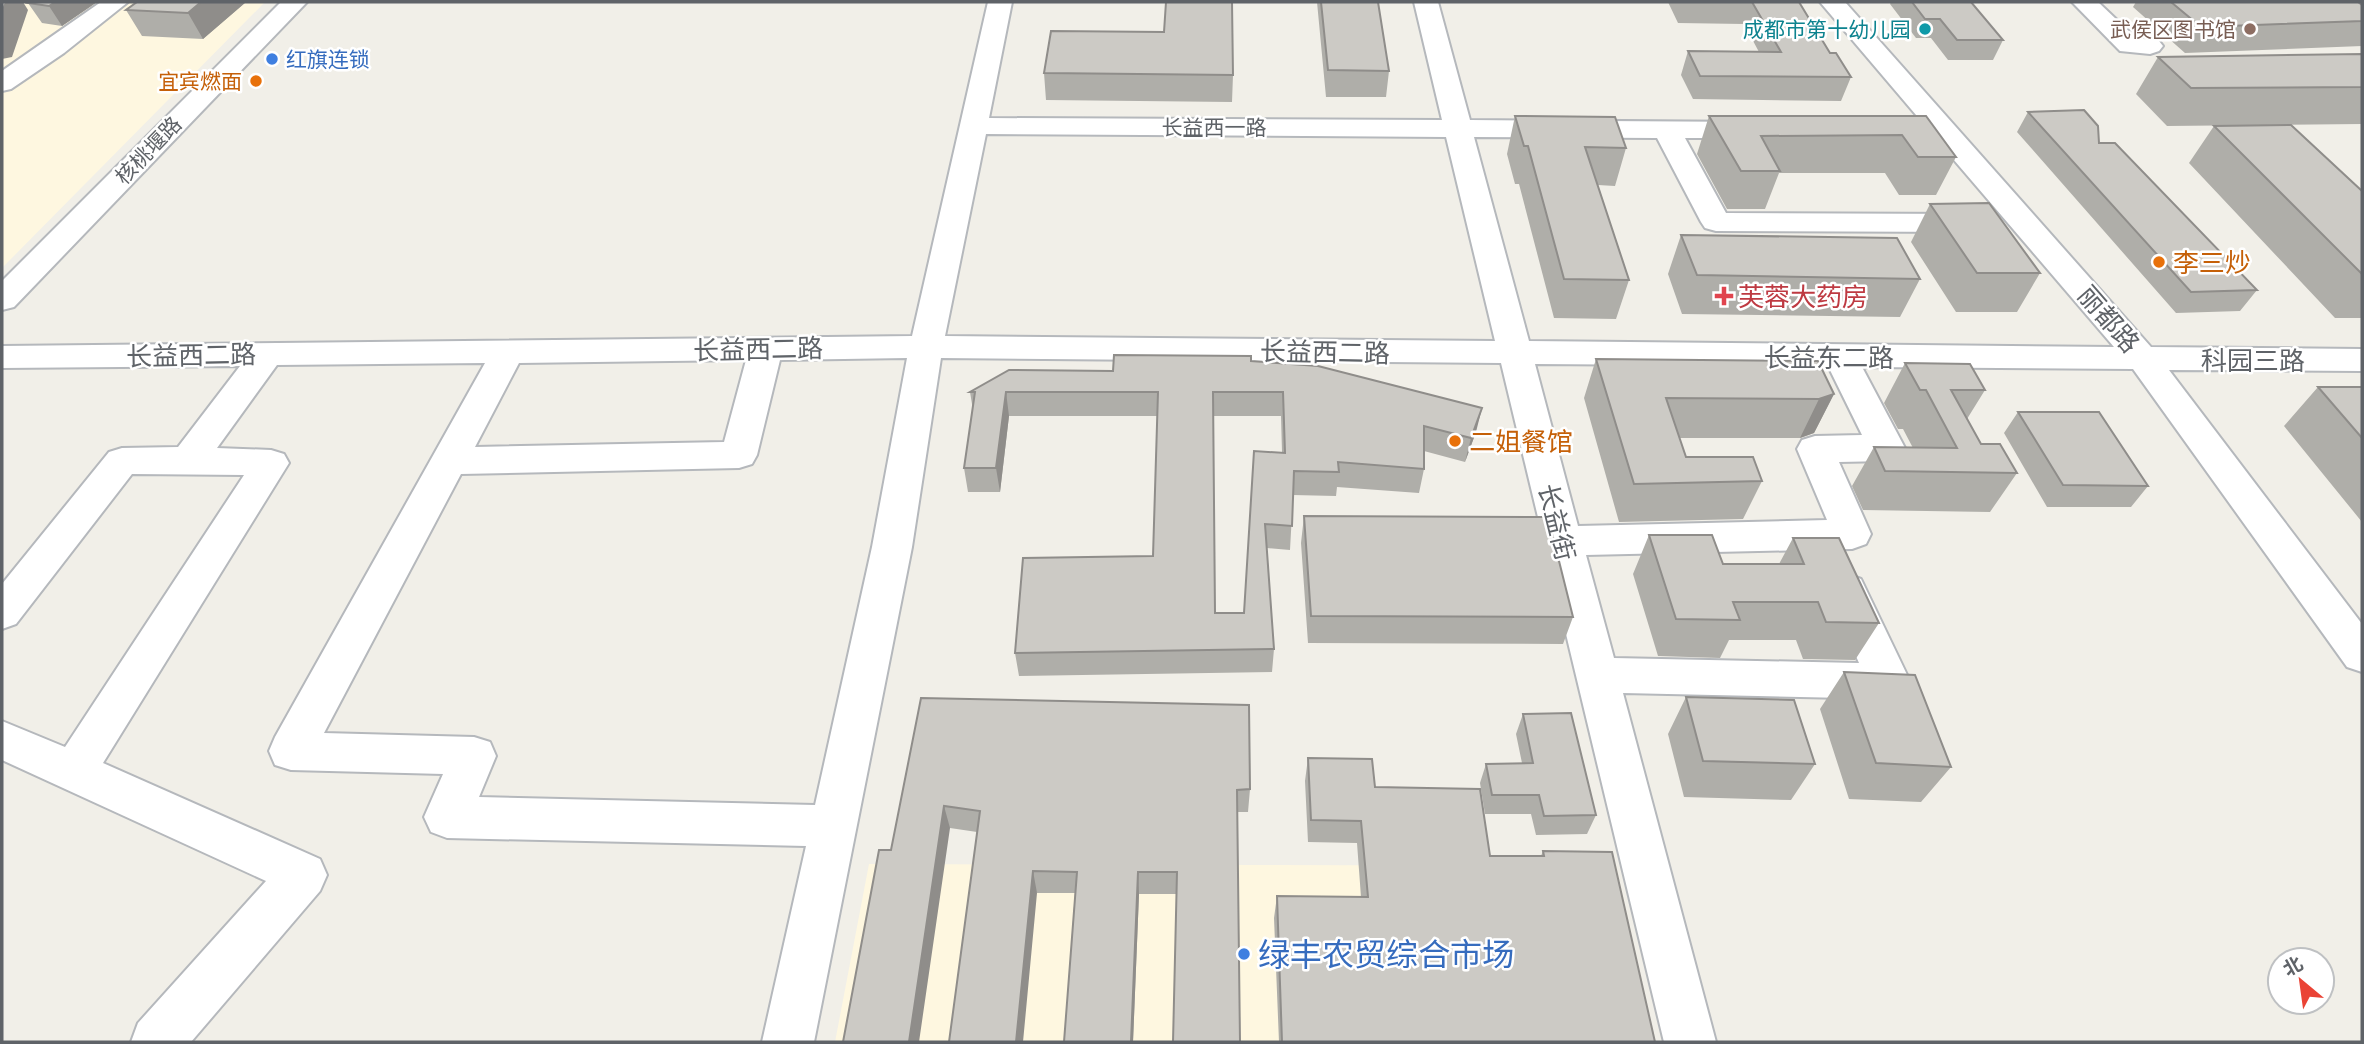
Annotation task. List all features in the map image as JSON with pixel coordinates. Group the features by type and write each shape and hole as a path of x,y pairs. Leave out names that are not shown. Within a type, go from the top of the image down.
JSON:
{"street":[{"path":"2,83 117,2"},
{"name":"核桃堰路","path":"2,300 295,2"},
{"path":"788,1042 892,547 926,347 1000,2"},
{"name":"长益街","path":"1426,2 1455,128 1690,1042"},
{"name":"丽都路","path":"1832,2 2144,359 2362,655"},
{"path":"2100,12 2129,46 2150,47"},
{"name":"长益西一路","path":"972,126 1791,130"},
{"path":"1667,130 1716,222 2024,223"},
{"path":"1860,130 1942,131"},
{"name":"长益西二路","path":"2,357 926,347 1514,354"},
{"path":"450,461 739,455 766,349"},
{"path":"508,352 291,751 474,756 447,817 834,826"},
{"path":"188,460 267,354"},
{"name":"长益东二路","path":"1514,354 2144,359"},
{"path":"1562,541 1852,534 1815,449 1887,448 1840,357"},
{"name":"科园三路","path":"2144,359 2362,360"},
{"path":"2,612 122,461 271,463 74,771"},
{"path":"1596,675 1889,681 1821,535"},
{"path":"2,740 303,875 157,1042"}],"shaded area":[{"path":"2,2 265,2 2,268"},
{"name":"绿丰农贸综合市场","path":"869,864 1616,866 1655,1042 835,1042"}],"building":[{"path":"55,2 49,6 28,3"},
{"path":"137,2 201,2 188,13 126,10"},
{"path":"1166,2 1232,2 1233,75 1044,73 1051,31 1164,32"},
{"path":"1321,2 1378,2 1389,71 1328,70"},
{"path":"1752,2 1799,2 1830,53 1836,53 1851,77 1700,76 1688,51 1781,52"},
{"path":"1912,2 1971,2 2003,40 1957,40 1940,19 1925,19"},
{"path":"2171,2 2358,2 2362,5 2362,21 2201,27"},
{"path":"2362,54 2362,87 2191,88 2158,57"},
{"path":"2084,110 2098,126 2099,143 2115,143 2257,290 2191,292 2028,112"},
{"path":"1515,116 1615,117 1626,148 1585,147 1629,280 1564,279 1528,146 1524,146"},
{"path":"1709,116 1926,116 1956,157 1918,157 1902,135 1761,136 1780,171 1741,171"},
{"path":"2291,125 2362,191 2362,274 2214,126"},
{"path":"1989,203 2040,273 1977,273 1930,204"},
{"path":"1681,235 1897,238 1920,279 1697,275"},
{"path":"1114,355 1251,356 1251,361 1318,366 1482,408 1471,438 1424,426 1424,469 1338,462 1339,472 1294,471 1292,526 1265,524 1274,649 1015,653 1023,558 1153,556 1158,392 1006,392 996,468 964,468 975,392 970,392 1009,370 1113,371","holes":["1213,392 1283,392 1285,453 1254,451 1244,613 1215,613"]},
{"path":"1596,359 1818,361 1834,394 1819,399 1666,398 1686,457 1753,457 1762,481 1634,484"},
{"path":"1905,363 1970,364 1985,390 1951,390 1981,444 2000,444 2017,473 1885,471 1874,447 1957,448 1926,390 1920,390"},
{"path":"2318,387 2362,387 2362,438"},
{"path":"2018,412 2099,412 2148,486 2063,485"},
{"path":"1304,516 1548,517 1573,617 1311,616"},
{"path":"1649,535 1712,535 1723,564 1804,564 1793,538 1839,538 1879,623 1826,622 1818,602 1733,602 1740,620 1676,619"},
{"path":"1844,672 1915,675 1951,767 1876,763"},
{"path":"1686,697 1794,700 1815,764 1703,761"},
{"path":"921,698 1249,705 1250,789 1237,790 1240,1042 1173,1042 1177,872 1138,872 1131,1042 1064,1042 1077,872 1033,871 1016,1042 949,1042 980,811 944,806 909,1042 843,1042 879,850 891,850"},
{"path":"1571,713 1596,815 1544,816 1539,795 1492,795 1486,764 1533,763 1523,714"},
{"path":"1308,758 1372,759 1375,787 1480,789 1490,856 1544,856 1543,851 1612,852 1655,1042 1282,1042 1277,896 1368,897 1361,821 1311,820"}],"place":[{"name":"成都市第十幼儿园","path":"1925,29"},
{"name":"武侯区图书馆","path":"2250,29"},
{"name":"红旗连锁","path":"272,59"},
{"name":"宜宾燃面","path":"256,81"},
{"name":"李三炒","path":"2159,262"},
{"name":"芙蓉大药房","path":"1724,296"},
{"name":"二姐餐馆","path":"1455,441"},
{"name":"绿丰农贸综合市场","path":"1244,954"}]}
